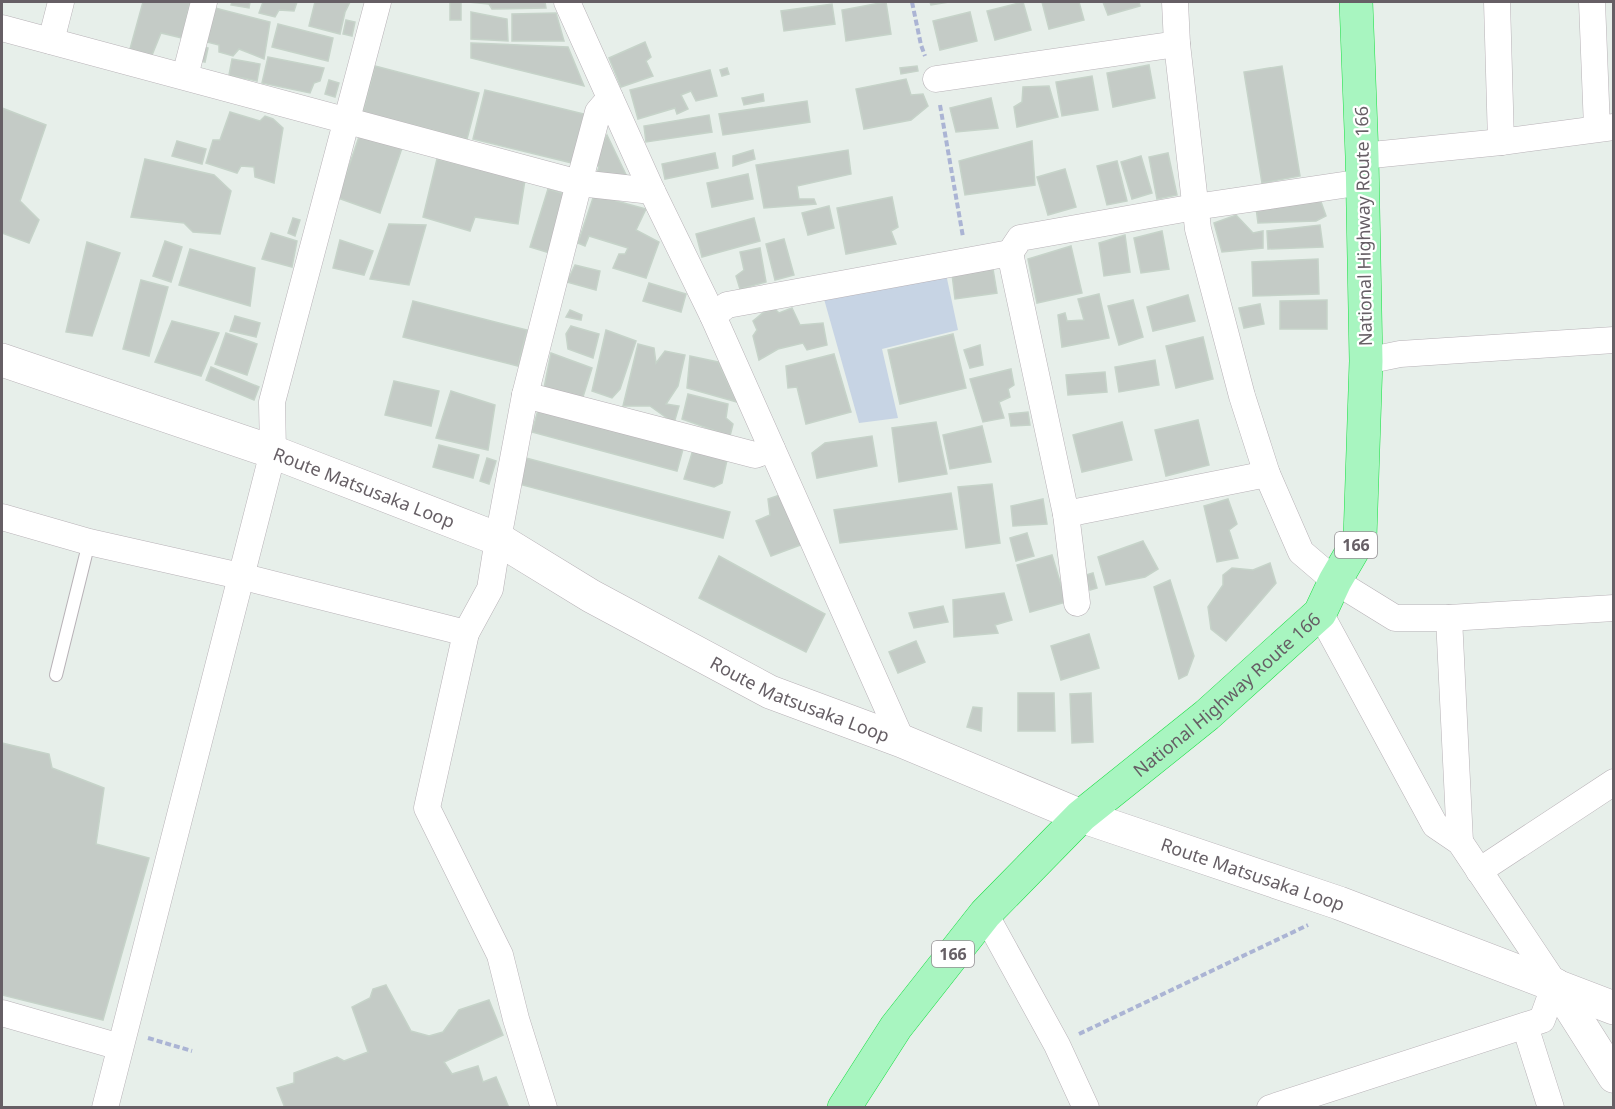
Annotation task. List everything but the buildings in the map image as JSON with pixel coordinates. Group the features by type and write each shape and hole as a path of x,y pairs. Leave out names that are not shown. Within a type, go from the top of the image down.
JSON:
{"highway":[{"name":"National Highway Route 166","path":"844,1107 896,1028 985,914 1081,816 1207,715 1320,613 1335,581 1360,538 1366,361 1363,169 1356,2"}],"main road":[{"name":"Route Matsusaka Loop","path":"2,360 273,452 498,539 591,596 770,692 902,741 1081,816 1339,903 1614,1008"}],"street":[{"path":"51,41 61,2"},
{"path":"185,76 204,2"},
{"path":"105,1107 273,452 272,402 378,2"},
{"path":"567,2 652,191 713,316 902,741"},
{"path":"1175,2 1177,44 1198,229 1239,385 1267,474 1301,552 1335,581 1395,618 1449,618 1614,608"},
{"path":"1497,2 1501,142"},
{"path":"1077,603 1066,514 1010,254 1020,238 1195,207 1363,169 1501,142 1605,128 1592,2"},
{"path":"2,28 579,183 652,191"},
{"path":"936,79 1177,44"},
{"path":"544,1107 516,1019 500,955 427,808 466,633 490,589 525,395 579,183 598,112 610,98"},
{"path":"713,316 727,305 1010,254"},
{"path":"1366,361 1400,354 1614,340"},
{"path":"525,395 754,455 772,449"},
{"path":"1066,514 1267,474"},
{"path":"2,517 89,542 240,576 466,633"},
{"path":"1320,613 1435,825 1460,842 1614,1077"},
{"path":"1449,618 1460,842"},
{"path":"1479,871 1614,782"},
{"path":"985,914 1056,1045 1086,1107"},
{"path":"1270,1107 1542,1020 1555,984"},
{"path":"2,1013 122,1039"},
{"path":"1525,1026 1551,1107"}],"lane":[{"path":"56,675 89,542"}],"path":[{"path":"912,2 921,45 936,79 968,261"},
{"path":"1056,1045 1308,926 1339,903"},
{"path":"122,1039 192,1051"}],"shaded area":[{"path":"946,274 958,330 882,349 898,418 859,423 824,299"}]}
